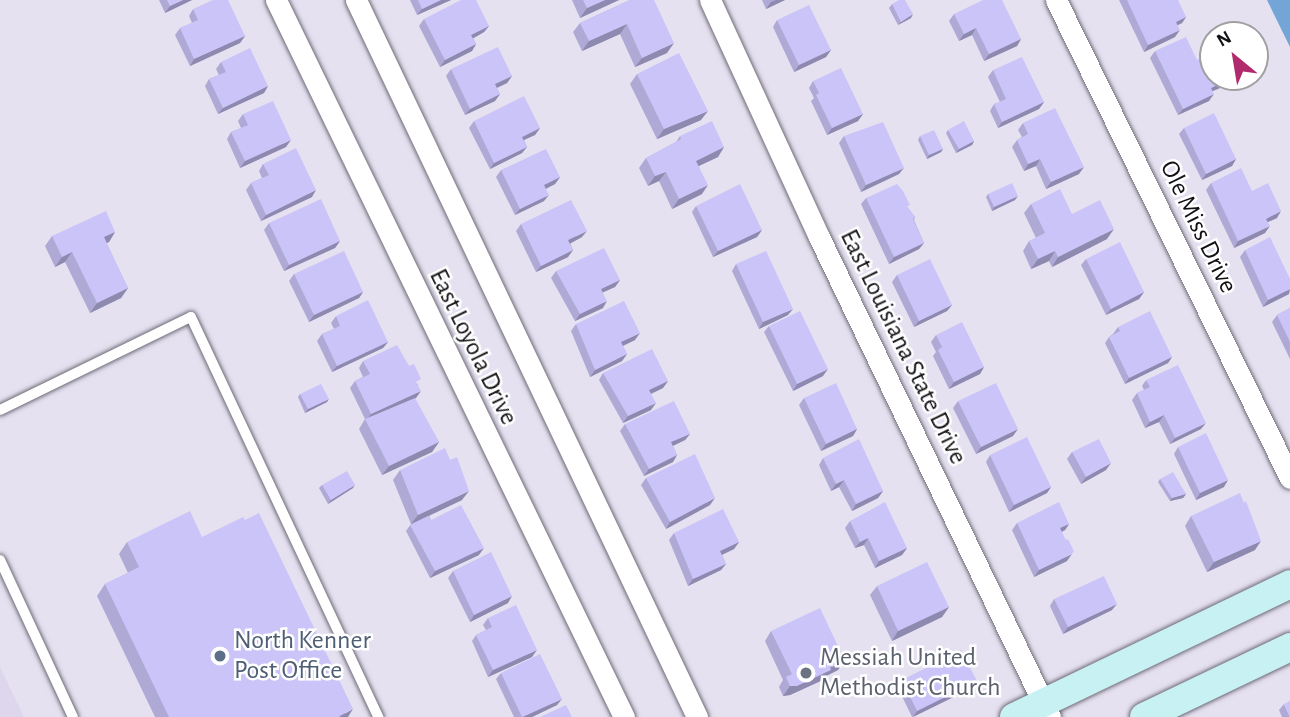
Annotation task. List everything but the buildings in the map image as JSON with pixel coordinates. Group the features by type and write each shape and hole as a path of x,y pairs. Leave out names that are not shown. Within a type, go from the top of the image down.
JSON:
{"main road":[{"path":"1014,717 1047,710 1290,584"},
{"path":"1143,717 1290,647"}],"street":[{"name":"East Loyola Drive","path":"276,0 624,717"},
{"name":"East Loyola Drive","path":"356,0 697,717"},
{"name":"East Louisiana State Drive","path":"710,0 825,250 1047,710"},
{"name":"Ole Miss Drive","path":"1056,0 1290,478"}],"lane":[{"path":"0,410 191,317 378,717"},
{"path":"0,560 73,717"}],"shaded area":[{"path":"0,667 24,717 0,717"}],"water":[{"path":"1267,0 1290,0 1290,47"}],"place":[{"name":"North Kenner Post Office","path":"220,656"},
{"name":"Messiah United Methodist Church","path":"806,673"}]}
